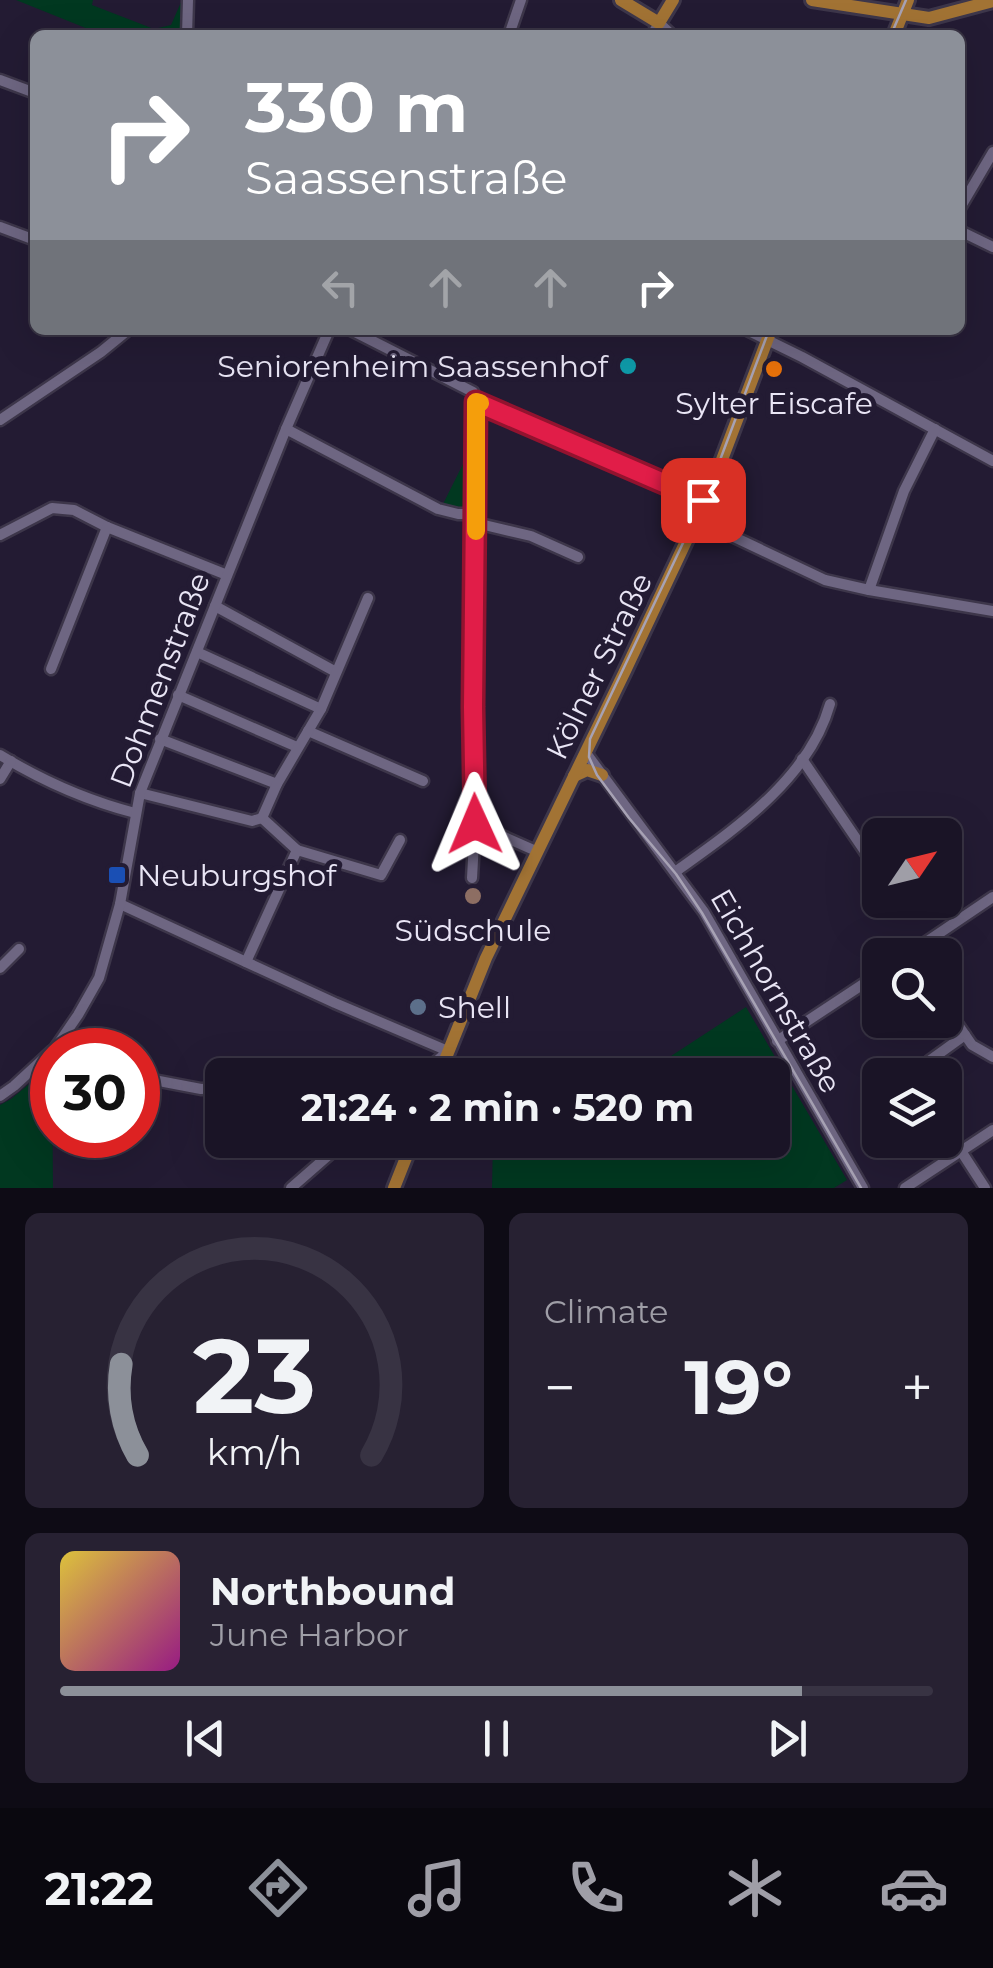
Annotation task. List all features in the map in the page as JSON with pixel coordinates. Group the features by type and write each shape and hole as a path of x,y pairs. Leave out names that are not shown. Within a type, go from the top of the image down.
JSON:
{"main road":[{"path":"620,0 656,29 674,0"},
{"path":"812,0 906,7 929,18 993,0"},
{"path":"896,30 906,7"},
{"name":"Kölner Straße","path":"445,1058 486,958 705,501 769,335"},
{"path":"574,776 587,770 602,775"},
{"path":"394,1188 406,1158"}],"street":[{"path":"187,30 188,0"},
{"path":"511,30 520,0"},
{"path":"0,80 30,91"},
{"path":"965,200 993,152"},
{"path":"0,228 30,238"},
{"path":"965,234 993,248"},
{"path":"0,420 122,335"},
{"name":"Dohmenstraße","path":"69,1028 99,978 120,904 140,792 327,335"},
{"path":"361,335 473,392 476,402 472,878"},
{"path":"769,335 993,461"},
{"path":"476,402 705,501"},
{"path":"286,429 438,509 531,536 578,557"},
{"path":"869,590 904,491 935,430"},
{"path":"0,535 52,508 74,510 227,575"},
{"path":"696,519 825,580 993,610"},
{"path":"51,669 107,527"},
{"path":"140,792 252,821 262,818 297,746 321,709 368,598"},
{"path":"215,606 336,672"},
{"path":"197,652 321,709"},
{"path":"178,695 297,746"},
{"name":"Eichhornstraße","path":"675,872 751,814 802,759 824,725 830,704"},
{"path":"308,731 423,781"},
{"path":"160,740 277,784"},
{"name":"Eichhornstraße","path":"586,753 713,928 862,1188"},
{"path":"0,780 5,758 93,799 135,813"},
{"path":"802,759 862,847"},
{"path":"262,818 298,850 381,875 400,840"},
{"path":"475,824 536,851"},
{"path":"246,962 298,850"},
{"path":"933,938 993,897"},
{"path":"120,904 448,1051 440,1058"},
{"path":"0,968 19,949"},
{"path":"777,1041 862,985"},
{"path":"962,1032 972,1045 993,1057"},
{"path":"933,1058 964,1035"},
{"name":"Dohmenstraße","path":"0,1096 30,1072"},
{"path":"160,1082 205,1090"},
{"path":"962,1151 993,1130"},
{"path":"962,1154 984,1188"},
{"path":"291,1188 325,1158"},
{"path":"905,1188 952,1158"}],"green space":[{"path":"16,0 93,0 92,5 154,29 171,25 182,0 180,30 91,30"},
{"path":"471,448 470,500 465,506 443,504"},
{"path":"746,1007 776,1058 668,1058"},
{"path":"790,1082 847,1180 834,1188 492,1188 493,1158 790,1158"},
{"path":"30,1083 30,1158 53,1158 53,1188 0,1188 0,1105"}],"tram line":[{"path":"893,30 906,0"},
{"path":"767,335 711,484 590,739 589,757 597,775 702,913 861,1188"}],"slow traffic":[{"path":"476,531 476,402 480,403"}],"place":[{"name":"Seniorenheim Saassenhof","path":"628,366"},
{"name":"Sylter Eiscafe","path":"774,369"},
{"name":"Neuburgshof","path":"117,875"},
{"name":"Südschule","path":"473,896"},
{"name":"Shell","path":"418,1007"}],"route":[{"path":"475,824 476,402 703,500"}]}
